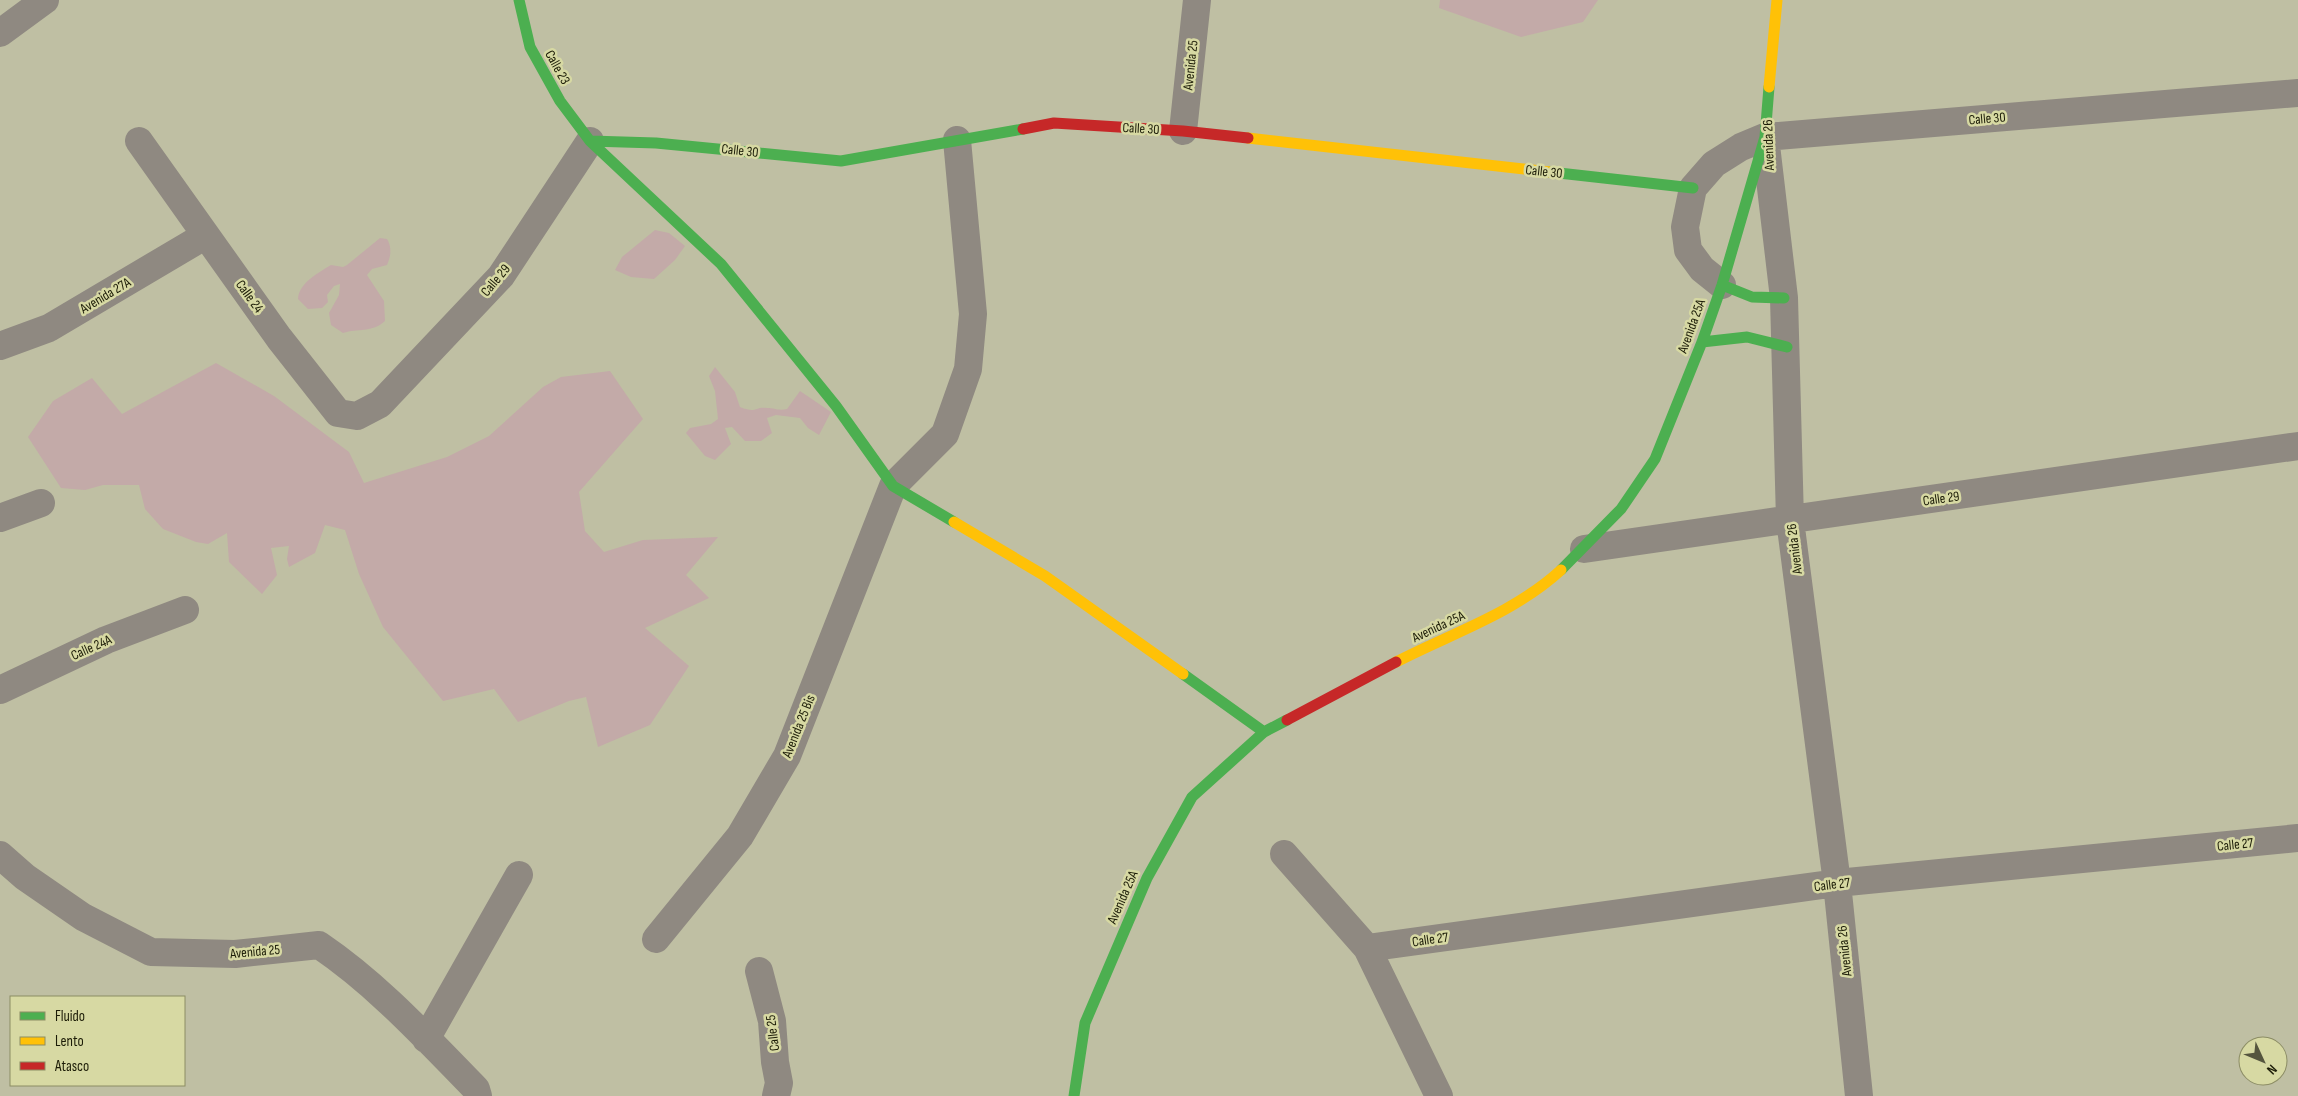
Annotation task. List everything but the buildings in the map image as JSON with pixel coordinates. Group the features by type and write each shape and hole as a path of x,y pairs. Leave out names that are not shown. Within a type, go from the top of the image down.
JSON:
{"street":[{"path":"0,33 45,0"},
{"name":"Calle 23","path":"519,0 530,47 560,101 590,141 721,264 836,406 893,486"},
{"name":"Avenida 25","path":"1182,131 1197,0"},
{"name":"Avenida 26","path":"1777,0 1765,137 1784,298 1787,347 1790,520 1837,883 1858,1096"},
{"name":"Calle 30","path":"1722,285 1702,269 1688,250 1685,227 1693,188 1714,164 1741,147 1765,137 2298,93"},
{"name":"Calle 30","path":"590,141 656,143 841,161 1054,123 1182,131 1693,188"},
{"name":"Avenida 25A","path":"1074,1096 1085,1023 1146,878 1192,797 1264,732 1417,651 1503,612 1549,581 1584,550 1621,509 1655,460 1702,342 1722,285 1765,137"},
{"path":"957,140 973,314 968,369 945,434 893,486 1045,576 1264,732"},
{"name":"Calle 24","path":"139,141 279,338 338,413 357,416 380,404"},
{"name":"Calle 29","path":"380,404 501,276 590,141"},
{"name":"Avenida 27A","path":"0,346 49,328 205,234"},
{"path":"1722,285 1736,293 1752,298 1784,298"},
{"path":"1702,342 1747,338 1767,340 1787,347"},
{"name":"Calle 29","path":"1584,550 2298,446"},
{"name":"Avenida 25 Bis","path":"656,939 740,836 786,756 893,486"},
{"path":"0,518 41,503"},
{"name":"Calle 24A","path":"0,690 106,640 185,610"},
{"name":"Calle 27","path":"1367,948 1837,883 2298,838"},
{"path":"1284,854 1367,948 1439,1096"},
{"name":"Avenida 25","path":"0,855 24,877 83,917 151,952 234,954 319,945 348,965 426,1039 476,1089 478,1096"},
{"path":"426,1039 519,875"},
{"name":"Calle 25","path":"759,971 772,1021 775,1062 779,1083 776,1096"}],"shaded area":[{"path":"1440,0 1598,0 1583,22 1521,37 1439,8"},
{"path":"655,230 669,233 685,246 675,260 654,279 631,277 615,270 622,257"},
{"path":"380,238 387,239 390,245 387,265 372,269 367,275 384,301 385,321 380,325 370,329 343,333 331,325 329,313 339,295 340,284 334,286 327,295 328,302 322,308 308,309 298,299 305,283 315,275 331,265 343,267 347,265"},
{"path":"216,363 274,396 349,452 364,483 447,457 489,436 543,387 561,377 610,371 643,419 579,492 585,531 604,552 643,540 718,537 686,575 709,598 645,628 689,666 650,725 598,747 586,697 569,701 518,722 494,689 443,701 383,627 359,574 345,530 325,525 315,553 289,567 287,559 289,546 271,548 277,575 262,594 229,562 227,533 208,544 196,542 163,529 145,509 139,485 103,485 85,490 61,488 28,437 53,401 92,378 122,414"},
{"path":"715,367 735,392 740,407 750,410 763,408 787,409 800,391 831,412 819,435 808,428 800,418 776,415 767,418 772,433 761,441 745,441 732,427 725,428 731,444 715,460 705,456 686,433 690,428 711,424 718,419 715,391 709,376"}],"traffic: fast":[{"path":"519,0 530,47 560,101 590,141 721,264 836,406 893,486 954,522"},
{"path":"1561,570 1621,509 1655,459 1702,342 1722,285 1765,137 1769,87"},
{"path":"590,141 656,143 841,161 1023,129"},
{"path":"1550,172 1693,188"},
{"path":"1722,285 1752,297 1784,298"},
{"path":"1702,342 1747,337 1787,347"},
{"path":"1183,674 1264,732"},
{"path":"1074,1096 1085,1023 1147,878 1192,797 1264,732 1287,720"}],"traffic: slow":[{"path":"1769,87 1777,0"},
{"path":"1248,138 1550,172"},
{"path":"954,522 1045,576 1183,674"},
{"path":"1396,662 1502,611 1523,599 1561,570"}],"traffic: jam":[{"path":"1023,129 1054,123 1183,131 1248,138"},
{"path":"1287,720 1396,662"}]}
